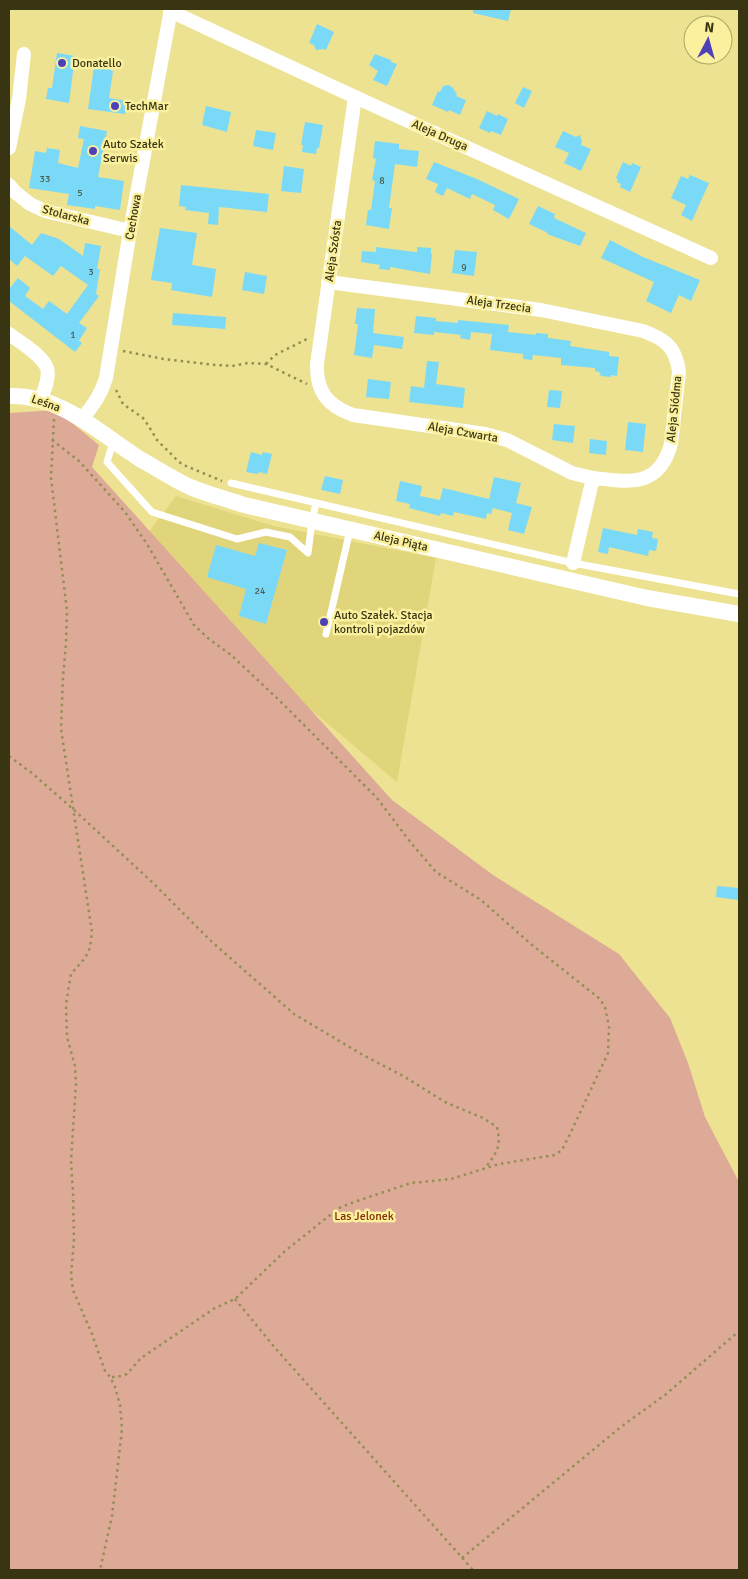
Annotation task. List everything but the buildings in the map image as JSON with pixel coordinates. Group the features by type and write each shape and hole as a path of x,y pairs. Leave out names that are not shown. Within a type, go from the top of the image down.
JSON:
{"street":[{"name":"Aleja Druga","path":"170,10 355,97 711,258"},
{"name":"Cechowa","path":"81,419 95,404 103,390 106,378 130,231 170,10"},
{"path":"9,148 14,98 24,54"},
{"name":"Aleja Szósta","path":"329,402 318,384 316,375 355,97"},
{"name":"Stolarska","path":"9,185 30,204 45,211 130,231"},
{"name":"Aleja Trzecia","path":"328,282 541,310 643,332 666,342"},
{"path":"9,334 39,357 47,369 49,402"},
{"name":"Aleja Siódma","path":"593,478 622,480 647,477 655,474 665,461 671,444 679,372 675,356 666,342"},
{"name":"Leśna","path":"9,396 23,396 49,402 81,419"},
{"name":"Aleja Czwarta","path":"329,402 340,410 353,415 474,431 491,435 507,440 572,473 593,478"},
{"name":"Aleja Piąta","path":"81,419 140,459 190,487 244,505 647,598 739,614"},
{"path":"573,563 593,478"}],"lane":[{"path":"114,441 107,462 152,512 237,539 266,532 290,537 308,553 316,503"},
{"path":"231,483 573,563 739,594"},
{"path":"326,634 350,530"}],"path":[{"path":"266,364 275,355 321,333"},
{"path":"120,350 164,359 209,364 232,366 248,363 266,364 312,386"},
{"path":"115,388 123,404 143,418 157,440 179,462 219,480 231,483"},
{"path":"49,402 52,440 51,478 67,611 61,729 92,932 90,948 85,958 71,974 66,1004 67,1037 75,1066 76,1084 71,1162 74,1240 70,1275 73,1290 92,1334 105,1371 115,1387 120,1406 122,1429 113,1508 100,1570"},
{"path":"52,440 79,461 124,512 147,544 194,625 279,700 377,798 436,872 481,900 532,945 600,999 605,1008 609,1027 608,1053 562,1150 555,1155 499,1164 451,1179 411,1183 339,1208 285,1251 235,1299 215,1308 141,1358 127,1374 110,1377"},
{"path":"9,756 73,809 152,882 212,942 294,1014 445,1102 483,1118 497,1127 500,1141 494,1157 486,1168"},
{"path":"235,1299 276,1349 473,1570"},
{"path":"462,1558 622,1426 665,1395 739,1331"}],"shaded area":[{"name":"Auto Szałek. Stacja kontroli pojazdów","path":"176,496 274,526 436,558 397,782 283,686 145,537"}],"green space":[{"name":"Las Jelonek","path":"56,410 99,445 92,467 392,800 493,875 619,954 670,1018 688,1063 705,1117 739,1182 739,1570 9,1570 9,413"}],"place":[{"name":"Donatello","path":"62,63"},
{"name":"TechMar","path":"115,106"},
{"name":"Auto Szałek Serwis","path":"93,151"},
{"name":"Auto Szałek. Stacja kontroli pojazdów","path":"324,622"}]}
